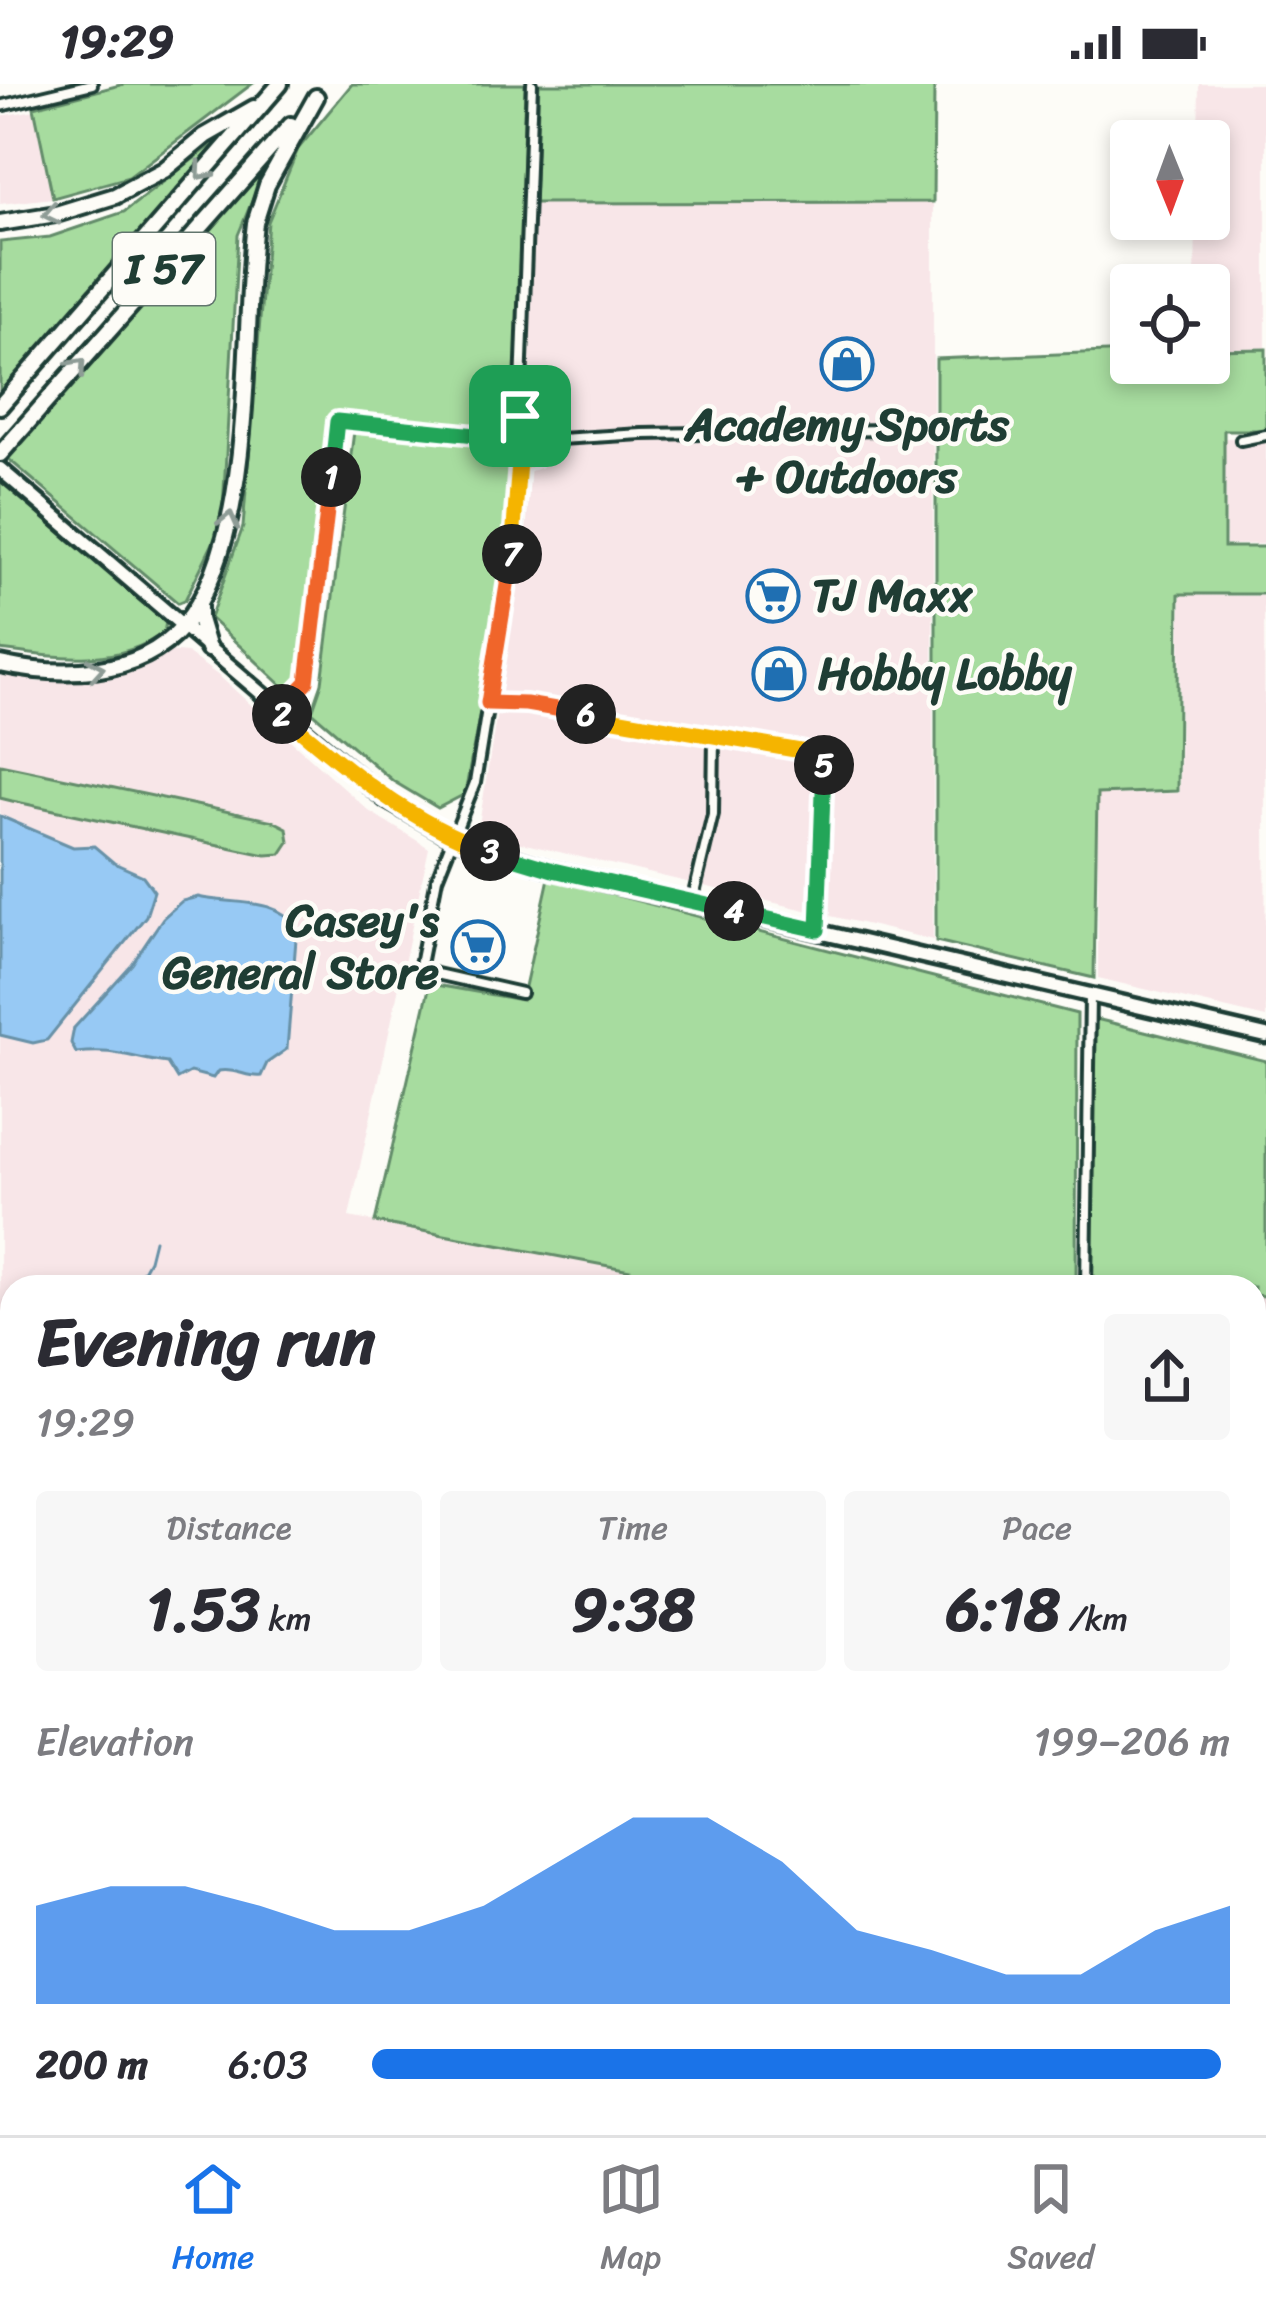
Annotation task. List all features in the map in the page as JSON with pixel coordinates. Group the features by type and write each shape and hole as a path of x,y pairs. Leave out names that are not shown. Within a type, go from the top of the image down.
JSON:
{"highway":[{"name":"I 57","path":"0,406 280,84"},
{"name":"I 57","path":"0,454 327,84"},
{"path":"160,646 182,627 200,597 228,532 237,485 255,223 267,185 316,97"},
{"path":"0,223 56,214 115,196 164,170 205,136 264,103"},
{"path":"0,664 47,673 80,672 119,664 175,642 208,649 199,619 200,597"}],"main road":[{"path":"0,469 386,800 453,838 553,870 1266,1036"}],"street":[{"path":"0,106 92,84"},
{"path":"520,416 532,84"},
{"path":"520,416 535,421 543,440 535,457 519,462 501,453 496,437 506,420 520,416"},
{"path":"279,711 307,682 337,421 496,437"},
{"path":"543,440 886,430"},
{"path":"1241,440 1266,434"},
{"path":"519,462 517,524 475,784 437,878 419,970 521,993"},
{"path":"488,703 526,704 824,755 818,930"},
{"path":"692,902 713,814 715,736"},
{"path":"1086,1275 1090,994"}],"shaded area":[{"path":"1199,84 1266,84 1266,348 1230,349 1230,264 1195,264 1196,240 1230,240 1230,120 1198,120"},
{"path":"35,110 53,198 0,204 0,116"},
{"path":"933,202 933,940 504,839 479,825 526,531 530,471 545,452 548,437 545,424 529,406 534,203"},
{"path":"1225,438 1266,438 1266,544 1226,545"},
{"path":"1181,595 1264,596 1266,1018 1098,978 1098,795 1179,793"},
{"path":"167,651 187,653 219,676 369,811 429,848 349,1217 631,1270 630,1275 0,1275 0,672 38,682 96,680"}],"green space":[{"path":"124,84 252,84 129,177 53,198 34,107"},
{"path":"352,84 525,84 515,411 491,428 333,414 303,676 287,690 210,618 243,527 268,222 298,149"},
{"path":"539,84 934,84 933,202 534,203"},
{"path":"226,134 0,395 0,242 50,237 124,212"},
{"path":"270,157 238,235 223,509 217,535 185,600 178,603 5,456"},
{"path":"1266,349 1266,430 1224,430 1224,547 1266,547 1266,594 1179,594 1177,791 1097,794 1094,978 936,941 936,359 1110,352 1110,384 1230,384 1230,350"},
{"path":"354,431 489,443 515,474 514,526 465,794 438,808 393,781 312,712 322,683"},
{"path":"0,481 166,622 164,632 126,651 106,655 63,657 0,650"},
{"path":"0,764 273,821 287,828 289,842 281,854 266,855 0,798"},
{"path":"549,878 1077,1014 1076,1275 629,1275 630,1270 375,1222 430,984 522,1000"},
{"path":"1096,1019 1266,1061 1266,1275 1091,1275"}],"water":[{"path":"0,816 73,847 94,846 114,863 143,876 154,891 146,916 47,1040 33,1043 0,1035"},
{"path":"198,897 265,906 297,927 287,1049 267,1063 261,1076 225,1070 213,1078 190,1072 177,1079 167,1063 112,1053 76,1053 71,1043 74,1028 132,964 163,918 182,901"}],"waterway":[{"path":"141,1275 154,1240"}],"place":[{"name":"Academy Sports + Outdoors","path":"847,364"},
{"name":"TJ Maxx","path":"773,596"},
{"name":"Hobby Lobby","path":"779,674"},
{"name":"Casey's General Store","path":"478,947"}],"route":[{"path":"520,416 535,421 543,443 535,457 519,462 517,524 488,703 526,704 824,755 818,930 553,870 453,838 386,800 279,711 307,682 337,421 496,437 506,420 520,416"}]}
